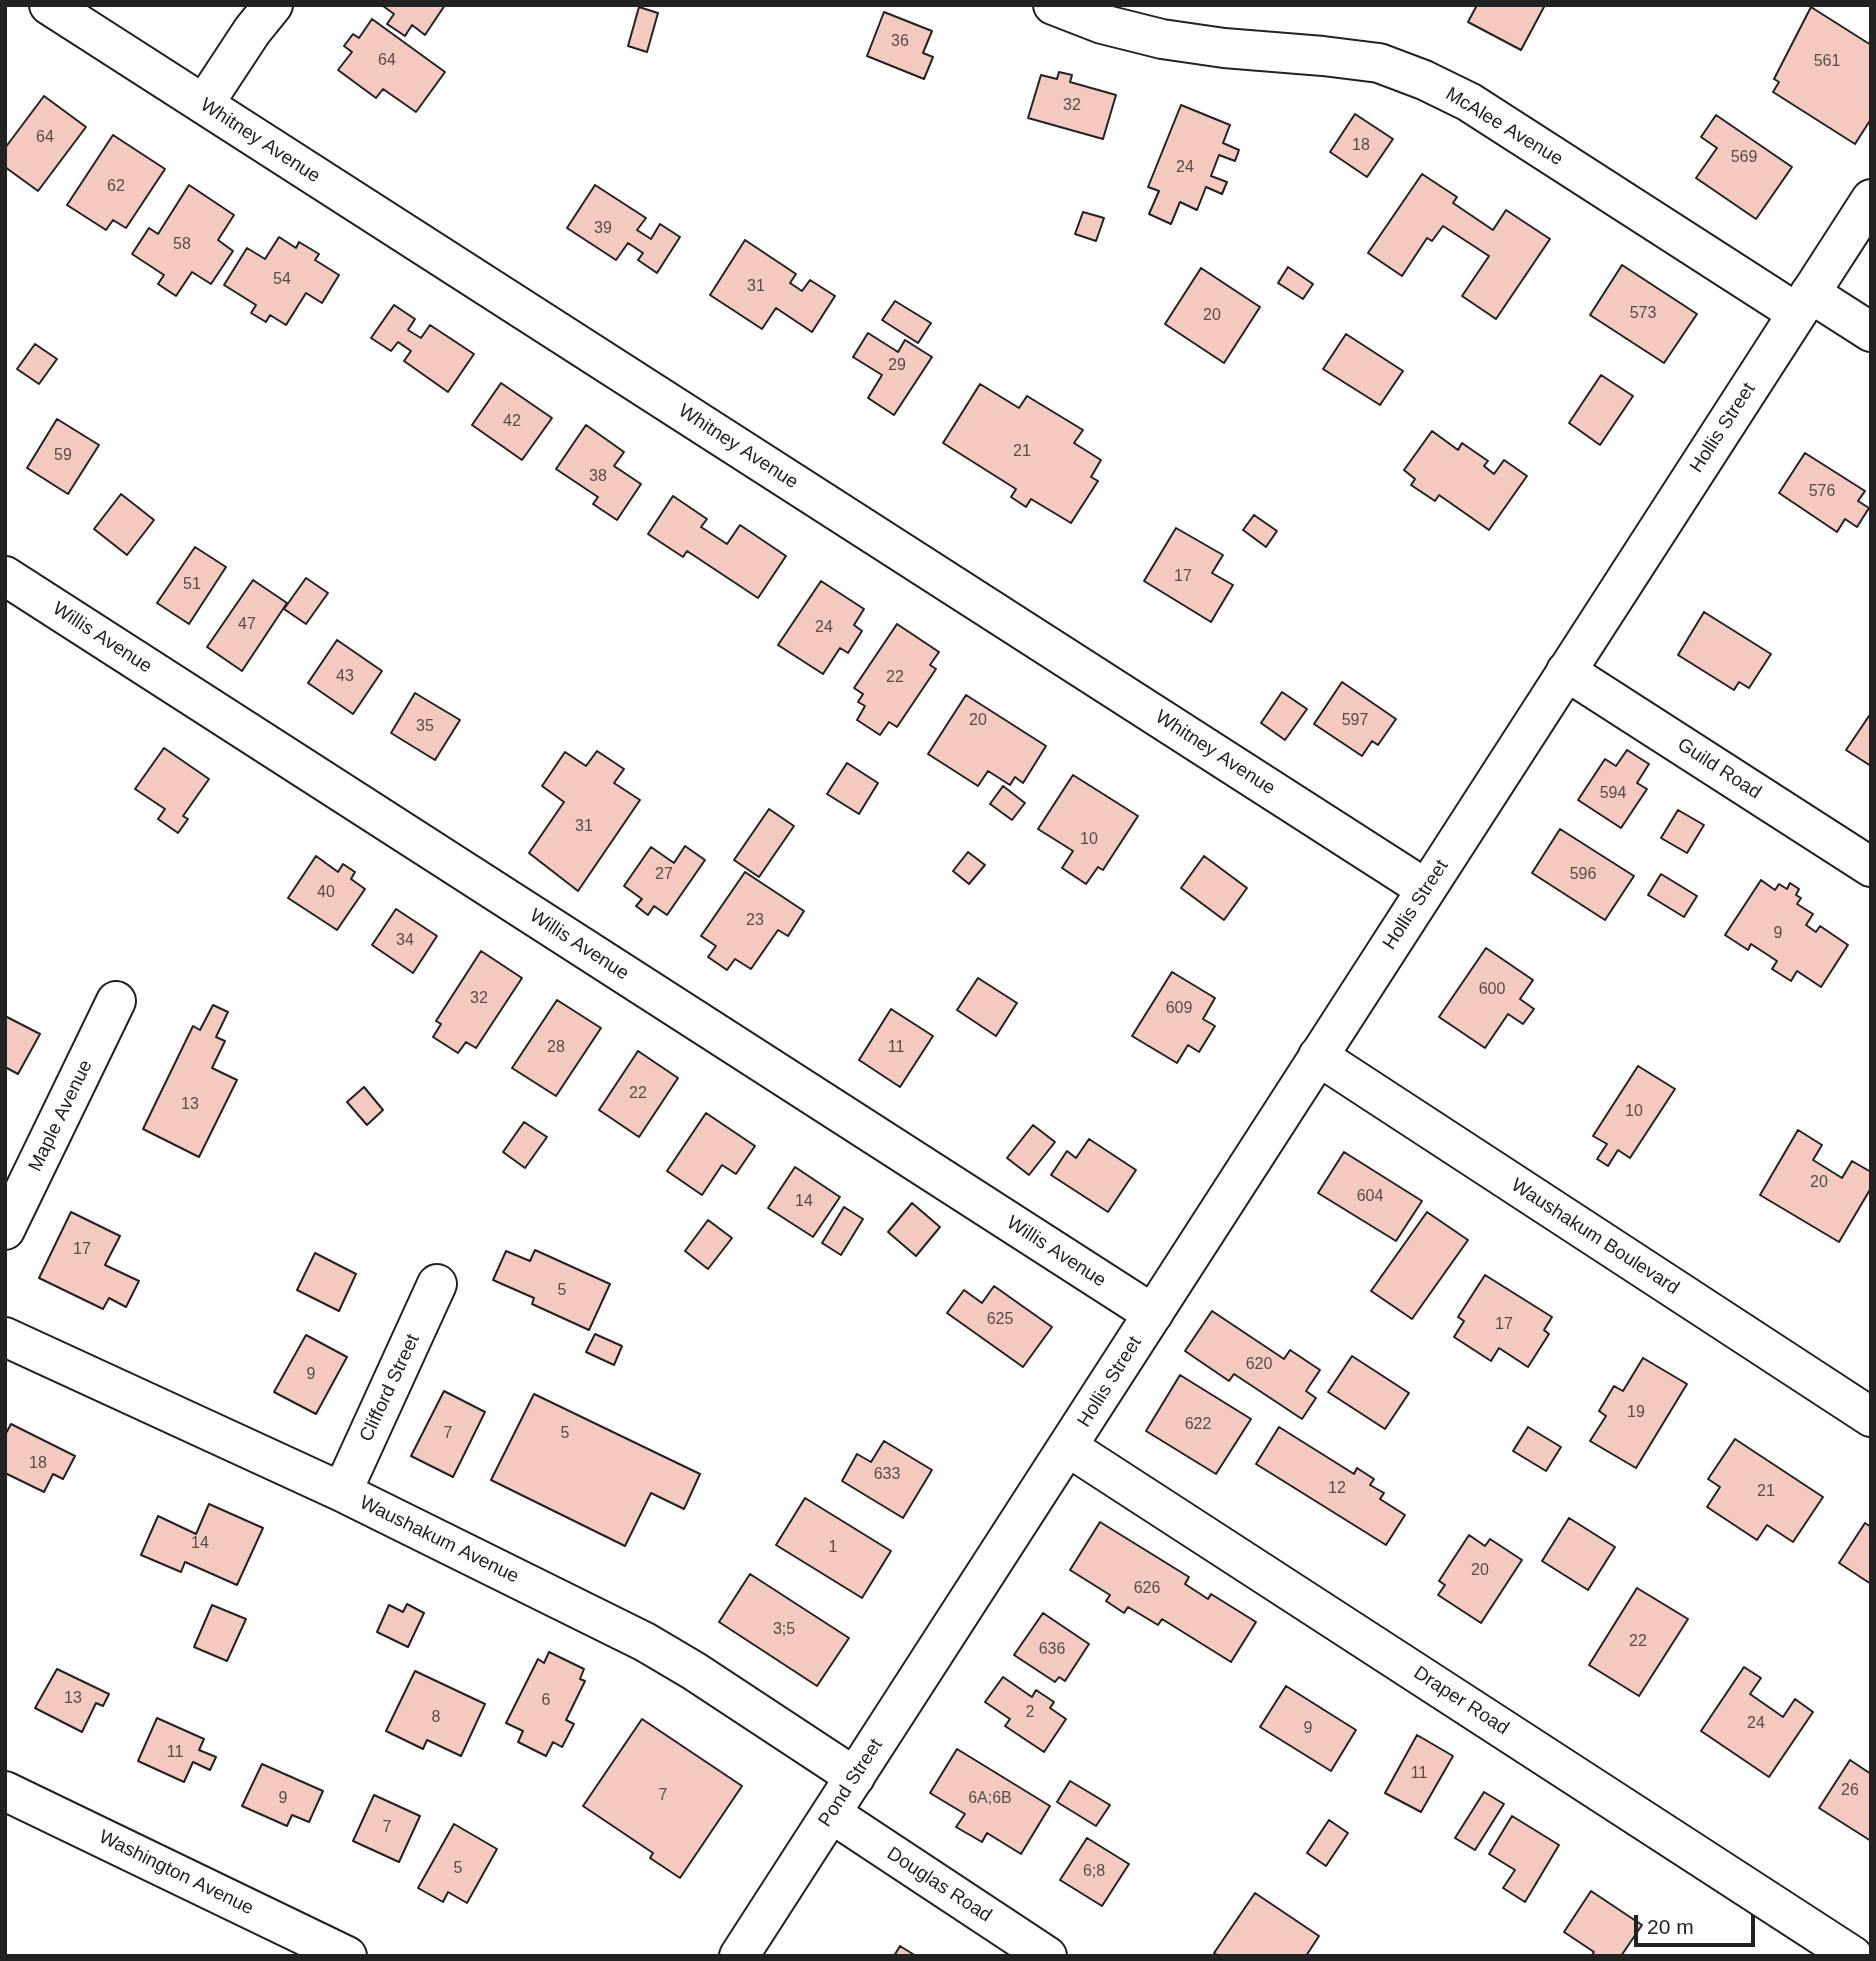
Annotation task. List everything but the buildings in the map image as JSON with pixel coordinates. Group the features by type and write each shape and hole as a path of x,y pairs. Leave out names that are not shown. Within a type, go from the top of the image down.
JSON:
{"street":[{"name":"Whitney Avenue","path":"49,5 1426,889"},
{"path":"204,104 273,5"},
{"name":"McAlee Avenue","path":"1053,5 1101,24 1162,39 1379,63 1424,80 1469,102 1803,303 1871,332"},
{"name":"Hollis Street","path":"962,1611 1871,199"},
{"name":"Willis Avenue","path":"5,576 1153,1314"},
{"name":"Guild Road","path":"1566,671 1871,867"},
{"name":"Maple Avenue","path":"5,1230 116,1001"},
{"name":"Waushakum Boulevard","path":"1318,1056 1871,1417"},
{"name":"Clifford Street","path":"342,1492 437,1284"},
{"name":"Waushakum Avenue","path":"5,1337 342,1492 645,1642 694,1671 855,1777"},
{"name":"Draper Road","path":"1068,1447 1853,1956"},
{"name":"Pond Street","path":"739,1956 962,1611"},
{"name":"Washington Avenue","path":"5,1791 347,1956"},
{"name":"Douglas Road","path":"832,1814 1046,1956"}]}
